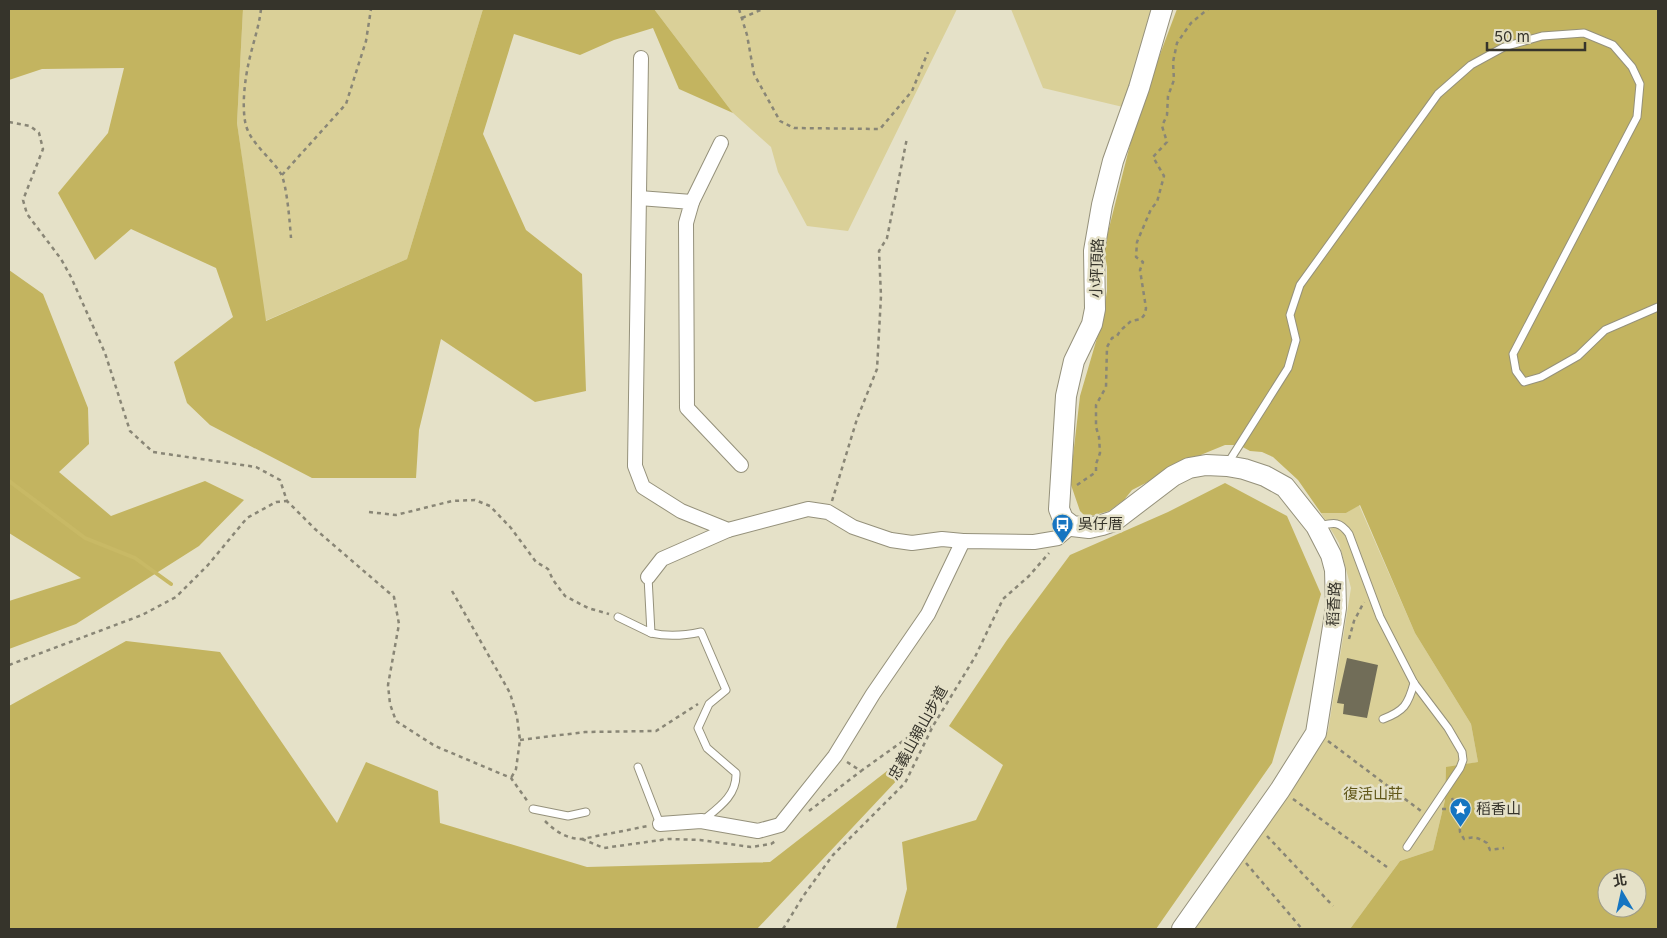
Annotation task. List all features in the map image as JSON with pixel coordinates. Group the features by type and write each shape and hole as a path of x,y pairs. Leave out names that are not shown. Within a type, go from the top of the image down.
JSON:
{"street":[{"name":"小坪頂路","path":"1065,532 1059,509 1059,497 1068,382 1074,361 1092,324 1095,309 1094,251 1102,204 1113,162 1139,88 1162,9"},
{"path":"641,58 635,466 643,487 681,511 728,530"},
{"path":"721,143 692,202 686,223 687,408 741,465"},
{"path":"639,198 692,202"},
{"name":"稻香路","path":"1065,532 1114,521 1173,476 1189,468 1206,464 1251,471 1285,488 1316,526 1331,555 1337,591 1316,733 1280,790 1182,929"},
{"path":"648,577 662,559 728,530 808,509 828,512 853,527 891,540 912,543 942,539 1034,542 1065,532"},
{"path":"660,824 702,821 758,832 780,825 835,756 873,694 928,614 963,541"}],"lane":[{"path":"1227,466 1288,368 1296,340 1290,315 1300,285 1438,94 1471,65 1504,46 1542,36 1584,33 1613,45 1632,68 1640,84 1637,116 1513,354 1516,371 1524,382 1541,377 1578,356 1605,330 1658,307"},
{"path":"1316,526 1337,523 1344,526 1352,541 1373,600 1414,683 1448,728 1462,752 1463,760 1454,778 1408,847"},
{"path":"648,577 651,633"},
{"path":"618,617 651,633 664,636 685,636 701,632 726,690 709,704 698,728 707,748 736,773 737,784 726,801 702,821"},
{"path":"1383,719 1397,714 1410,700 1414,683"},
{"path":"638,767 660,824"},
{"path":"533,809 568,816 586,812"}],"path":[{"path":"261,9 260,22 248,63 244,102 245,124 256,144 282,175 289,212 291,238"},
{"path":"282,175 346,104 366,41 372,9"},
{"path":"739,9 747,35 754,74 780,121 794,128 880,129 912,91 928,52"},
{"path":"742,18 763,9"},
{"path":"1059,497 1096,472 1096,464 1100,453 1096,427 1096,405 1106,387 1106,347 1112,338 1117,336 1131,321 1142,318 1145,314 1146,308 1140,270 1143,262 1136,257 1137,242 1151,209 1157,202 1164,176 1153,157 1167,142 1162,126 1167,115 1168,96 1174,80 1173,62 1177,43 1191,23 1208,9"},
{"path":"9,122 30,126 39,134 43,149 23,200 27,214 61,259 74,285 105,353 130,430 153,452 256,467 280,480 287,501 315,529 394,597 399,624 388,685 390,704 396,721 435,746 511,778 533,809 554,831 572,839 582,839 660,824"},
{"path":"828,512 857,419 877,369 881,296 879,251 887,238 907,138"},
{"path":"369,512 396,515 452,501 476,500 490,506 511,528 536,562 548,569 553,580 565,596 588,608 618,617"},
{"path":"9,664 142,615 176,597 208,565 247,518 276,502 287,501"},
{"name":"忠義山親山步道","path":"783,929 832,855 906,783 933,726 976,656 1003,599 1029,576 1065,532"},
{"path":"452,591 510,693 517,717 520,740 516,769 511,778"},
{"path":"1348,641 1354,621 1363,602 1373,600"},
{"path":"520,740 585,732 656,731 697,704 709,704"},
{"path":"835,756 861,770 910,736 933,726"},
{"path":"1316,733 1429,817"},
{"path":"1280,790 1387,867"},
{"path":"1456,809 1459,816 1460,832 1464,839 1472,836 1482,840 1487,843 1490,850 1504,848"},
{"path":"1256,824 1333,906"},
{"path":"1237,852 1302,929"}],"green space":[{"path":"243,9 483,9 407,259 265,321 237,123"},
{"path":"654,9 957,9 848,231 807,226 778,172 771,147 733,113"},
{"path":"1011,9 1151,9 1123,107 1043,88"},
{"name":"復活山莊","path":"1359,505 1415,633 1471,724 1478,762 1446,768 1445,800 1433,850 1400,861 1350,929 1193,929 1328,731 1351,588 1339,543 1321,513 1346,513"}],"shaded area":[{"path":"9,9 243,9 237,123 266,321 407,259 483,9 654,9 733,113 679,89 653,28 614,40 580,55 514,34 483,134 526,230 582,274 586,391 535,402 441,339 419,430 416,478 312,478 210,425 187,403 174,362 233,317 216,268 131,229 95,260 58,193 108,133 124,68 42,69 9,80"},
{"path":"1177,9 1658,9 1658,929 1350,929 1400,861 1433,850 1445,800 1446,767 1478,762 1471,724 1415,633 1360,505 1346,513 1321,513 1298,480 1273,457 1262,452 1250,451 1239,445 1225,445 1132,490 1124,500 1109,511 1091,516 1084,515 1080,511 1070,482 1080,396 1102,321 1107,291 1105,244 1138,113"},
{"path":"9,270 43,294 88,408 89,444 59,472 111,516 205,481 244,500 199,546 76,624 9,649 9,601 81,578 9,533"},
{"path":"1225,483 1287,516 1321,594 1272,763 1156,929 896,929 907,889 902,842 976,820 1003,765 949,726 1007,640 1070,555 1168,512"},
{"path":"126,641 220,652 337,823 366,762 438,791 440,823 587,867 770,862 905,757 900,777 757,929 9,929 9,706"}],"building":[{"path":"1347,658 1378,665 1367,718 1343,714 1344,704 1337,703"}],"waterway":[{"path":"9,481 85,538 135,558 171,584"}],"place":[{"name":"吳仔厝","path":"1062,543"},
{"name":"稻香山","path":"1460,828"}]}
